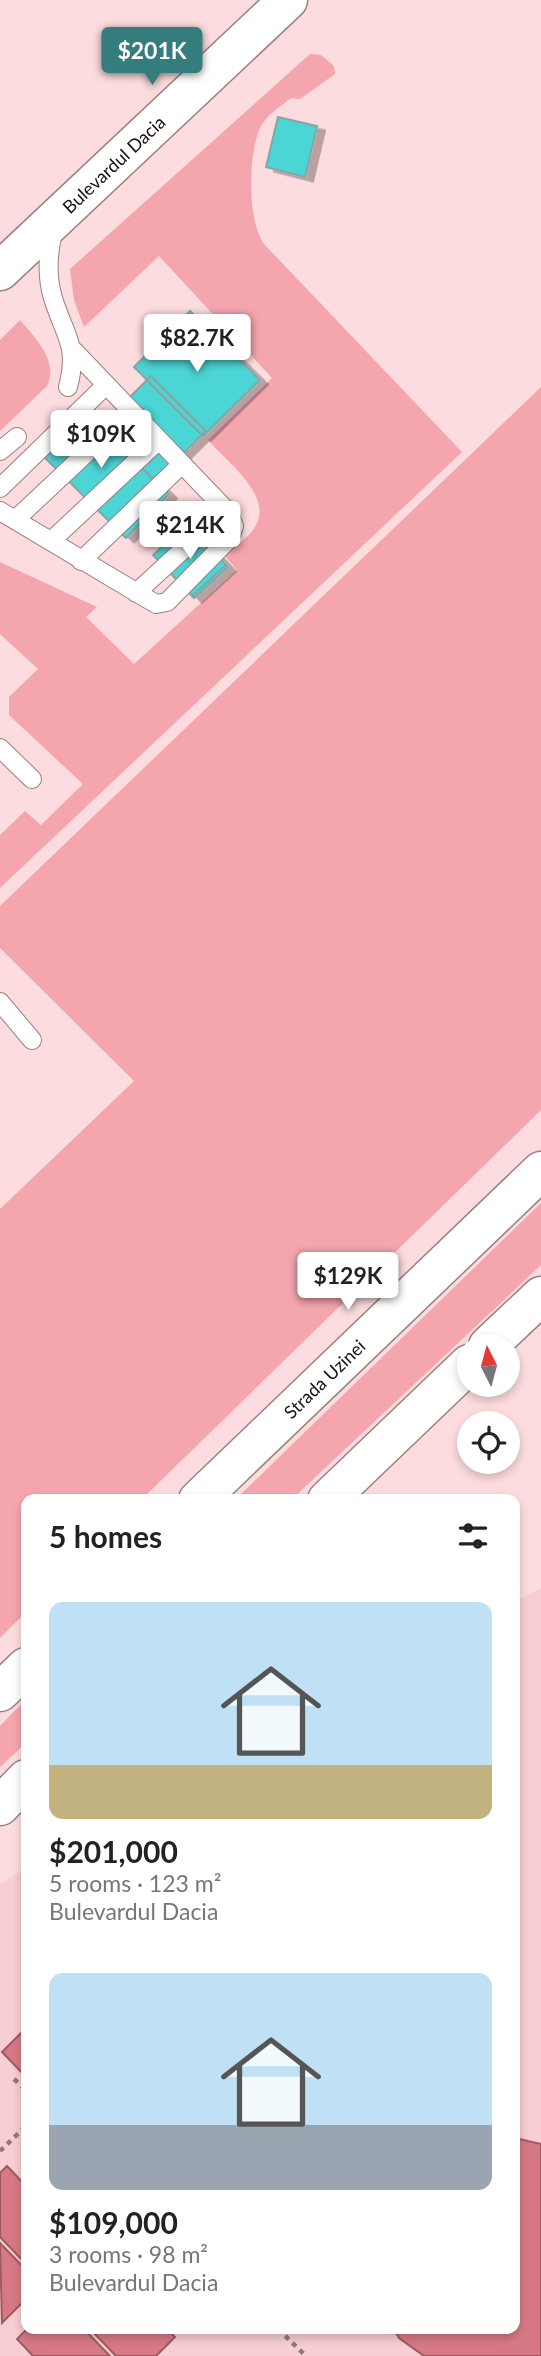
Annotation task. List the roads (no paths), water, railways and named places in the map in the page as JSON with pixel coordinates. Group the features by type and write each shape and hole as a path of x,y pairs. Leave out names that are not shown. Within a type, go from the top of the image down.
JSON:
{"street":[{"name":"Bulevardul Dacia","path":"0,271 288,0"},
{"name":"Strada Uzinei","path":"204,1494 541,1171"},
{"path":"501,1334 541,1296"},
{"path":"333,1494 457,1375"},
{"path":"0,1692 21,1672"},
{"path":"0,1806 21,1784"}],"lane":[{"path":"57,217 48,261 50,284 74,351 226,510 234,526 230,538 167,602 156,604 7,515 131,411"},
{"path":"68,387 74,351"},
{"path":"0,488 106,385"},
{"path":"0,451 17,436"},
{"path":"51,541 159,440"},
{"path":"81,561 182,464"},
{"path":"136,593 226,510"},
{"path":"0,748 32,779"},
{"path":"0,1002 32,1041"}]}
